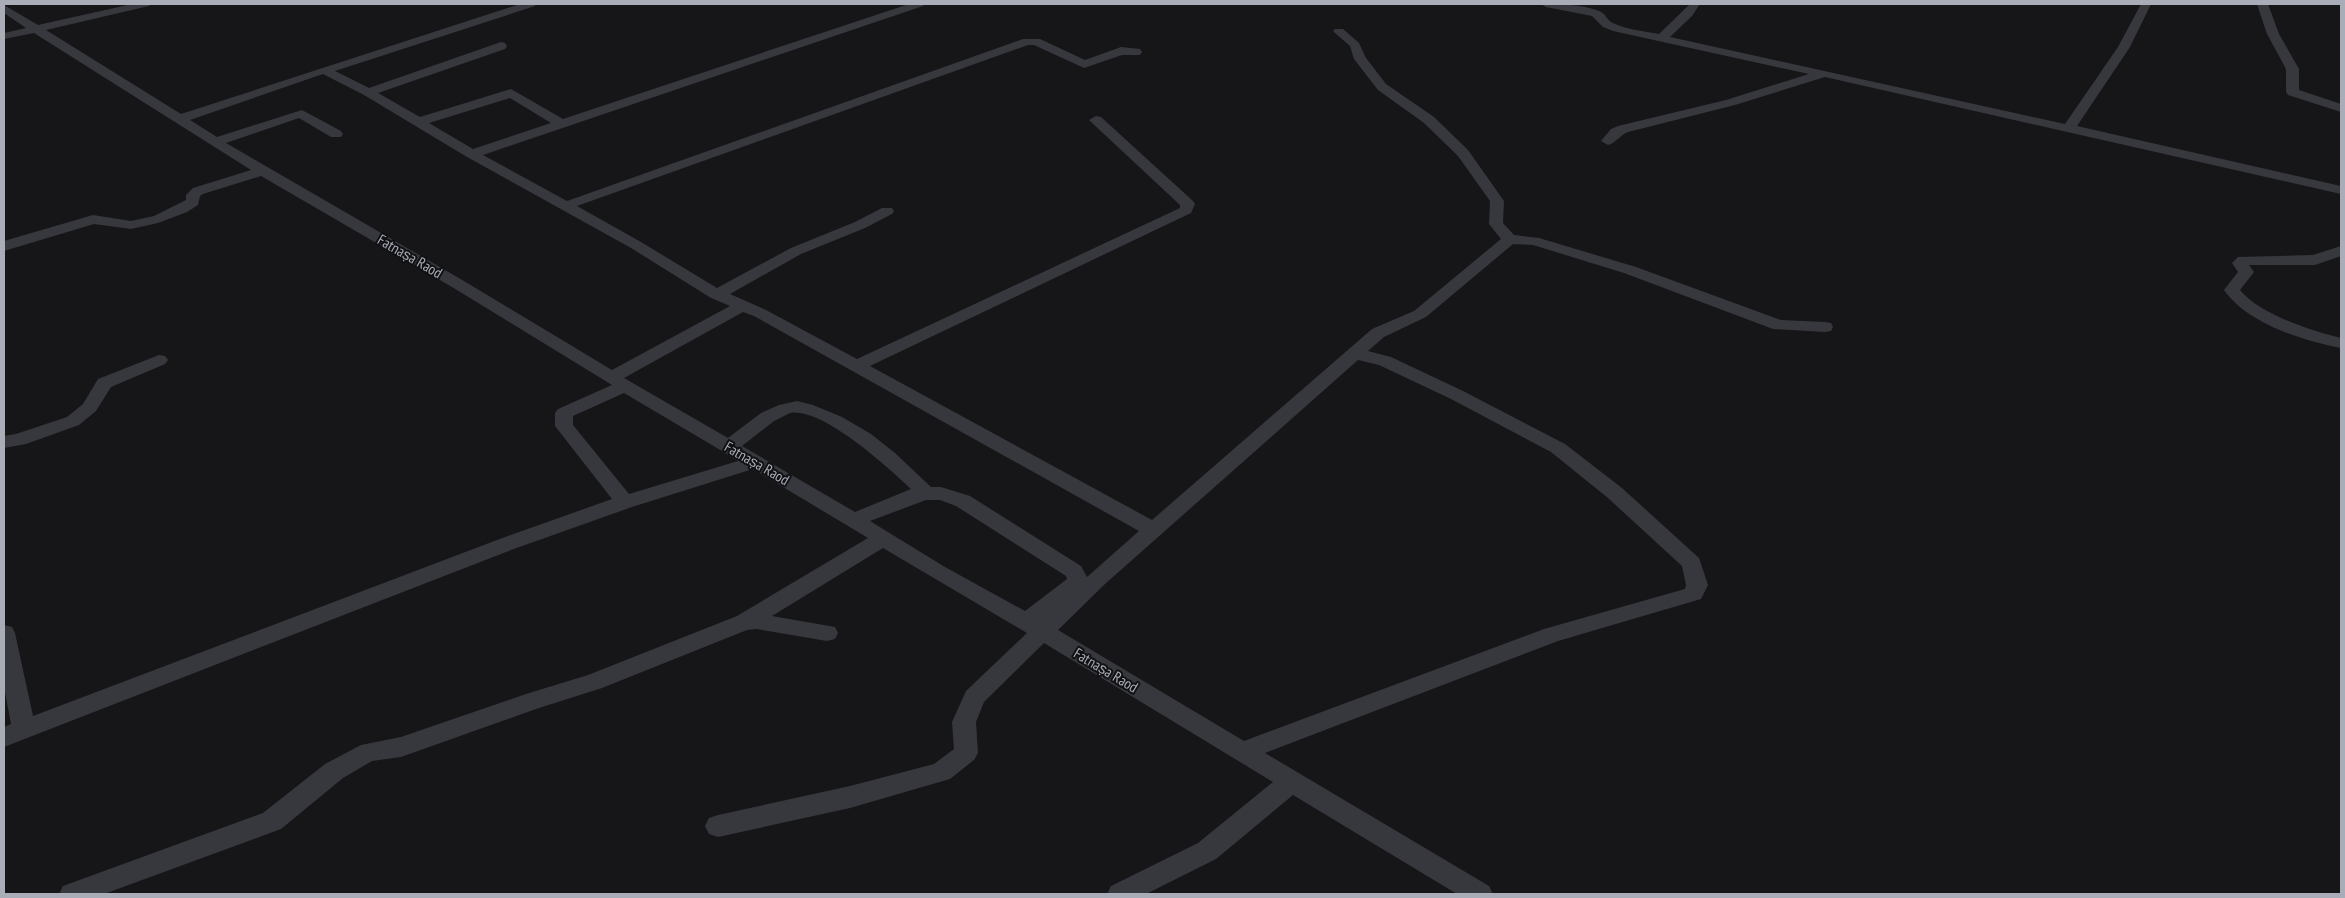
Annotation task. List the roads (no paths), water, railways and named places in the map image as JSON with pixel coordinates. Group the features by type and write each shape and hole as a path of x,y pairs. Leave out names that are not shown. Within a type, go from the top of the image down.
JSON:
{"street":[{"path":"4,36 145,4"},
{"path":"179,119 324,70 531,4"},
{"path":"472,154 919,4"},
{"path":"1546,4 1595,13 1612,28 1828,74 2341,190"},
{"path":"1662,38 1688,14 1695,4"},
{"path":"2069,128 2124,47 2146,4"},
{"path":"2262,4 2274,36 2292,65 2295,80 2292,92 2341,108"},
{"name":"Fatnaṣa Raod","path":"4,8 262,171 442,274 619,382 1244,751 1480,894"},
{"path":"1339,31 1351,40 1360,59 1382,87 1428,120 1463,154 1497,201 1496,224 1510,239 1534,241 1579,253 1779,325 1825,327"},
{"path":"565,206 1027,41 1036,41 1084,64 1121,52 1136,52"},
{"path":"368,92 501,46"},
{"path":"324,70 368,92 472,154 636,245 717,295 760,313 1153,530"},
{"path":"1608,141 1616,132 1622,129 1715,107 1749,97 1782,84 1828,74"},
{"path":"419,122 511,93 563,124"},
{"path":"215,142 298,114 302,114 336,134"},
{"path":"857,366 1186,210 1188,204 1096,120"},
{"path":"4,246 93,219 131,225 158,219 182,210 193,202 193,195 198,192 262,171"},
{"path":"717,295 788,255 860,225 887,211"},
{"path":"1034,627 1153,530 1345,361 1355,356 1378,333 1420,314 1510,239"},
{"path":"2341,251 2315,260 2243,260 2240,263 2246,272 2232,290 2234,295 2257,311 2322,340 2341,343"},
{"path":"625,502 564,426 562,418 564,412 619,382 742,306"},
{"path":"1244,751 1552,635 1693,594 1697,584 1692,563 1615,493 1558,448 1457,395 1385,362 1366,356 1355,356"},
{"path":"4,442 20,440 73,421 90,407 104,383 159,360"},
{"path":"729,447 772,415 792,407 801,406 842,423 881,449 926,493"},
{"path":"4,633 14,734 504,545 625,502 755,462"},
{"path":"718,826 850,797 941,772 966,753 964,722 974,697 1034,627 1074,586 1078,579 1074,570 963,501 941,494 926,493 914,495 854,520"},
{"path":"72,894 272,821 350,760 369,752 401,747 534,700 594,682 745,622 884,538"},
{"path":"745,622 756,621 827,633"},
{"path":"1120,894 1207,850 1292,780"}]}
